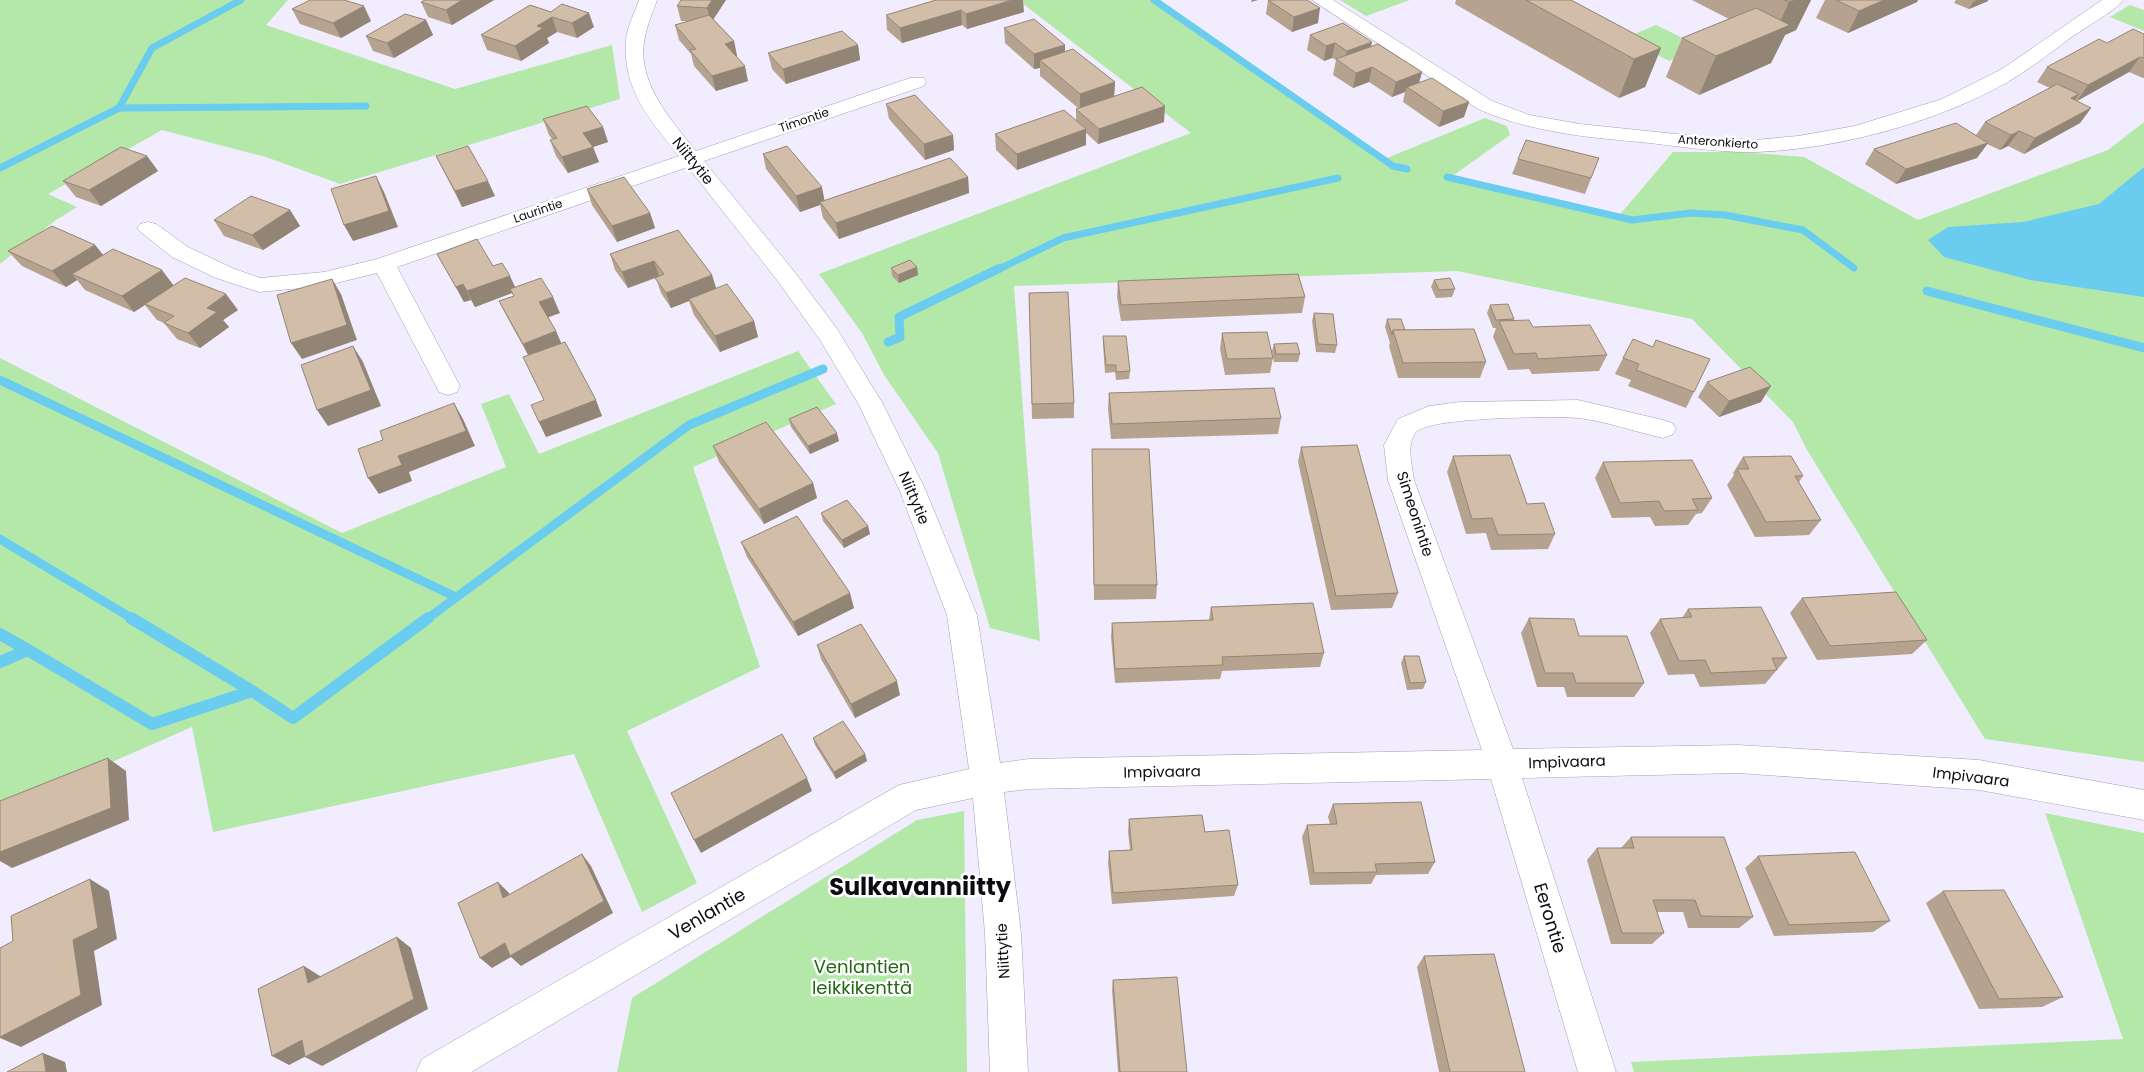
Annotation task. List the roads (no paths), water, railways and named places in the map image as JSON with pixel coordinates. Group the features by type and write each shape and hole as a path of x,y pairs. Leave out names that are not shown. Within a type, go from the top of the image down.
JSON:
{"street":[{"name":"Niittytie","path":"648,0 635,39 636,68 650,107 785,275 829,336 876,412 912,489 962,614 987,780 1003,933 1009,1072"},
{"name":"Anteronkierto","path":"1321,0 1485,105 1506,116 1544,126 1733,145 1771,145 1814,140 1881,124 1970,93 2031,59 2074,26 2114,0"},
{"name":"Timontie","path":"691,159 917,82"},
{"name":"Laurintie","path":"148,229 180,252 224,273 259,285 324,279 384,264 691,159"},
{"path":"384,264 448,386"},
{"name":"Simeonintie","path":"1502,764 1491,728 1401,480 1397,445 1407,425 1429,414 1460,411 1578,409 1664,429"},
{"name":"Impivaara","path":"987,780 1029,774 1738,759 1979,776 2144,805"},
{"name":"Eerontie","path":"1502,764 1597,1072"},
{"name":"Venlantie","path":"435,1072 910,796 987,780"}],"water":[{"path":"2144,167 2144,297 2030,280 1944,257 1928,240 1948,227 2023,222 2099,204"}],"waterway":[{"path":"119,108 152,48 241,0"},
{"path":"1154,0 1393,166 1407,169"},
{"path":"119,108 366,106"},
{"path":"0,168 119,108"},
{"path":"1447,177 1632,220 1691,213 1725,215 1803,230 1854,268"},
{"path":"997,270 1063,238 1338,178"},
{"path":"888,342 900,337 899,317 1000,268"},
{"path":"1927,291 2144,348"},
{"path":"427,619 689,425 823,369"},
{"path":"0,380 456,597"},
{"path":"0,539 133,619"},
{"path":"131,618 252,691"},
{"path":"252,691 293,718 428,618"},
{"path":"0,634 28,650"},
{"path":"0,662 28,650"},
{"path":"28,650 152,724 252,691"}],"district":[{"name":"Sulkavanniitty","path":"920,887"}],"park label":[{"name":"Venlantien leikkikenttä","path":"862,978"}]}
